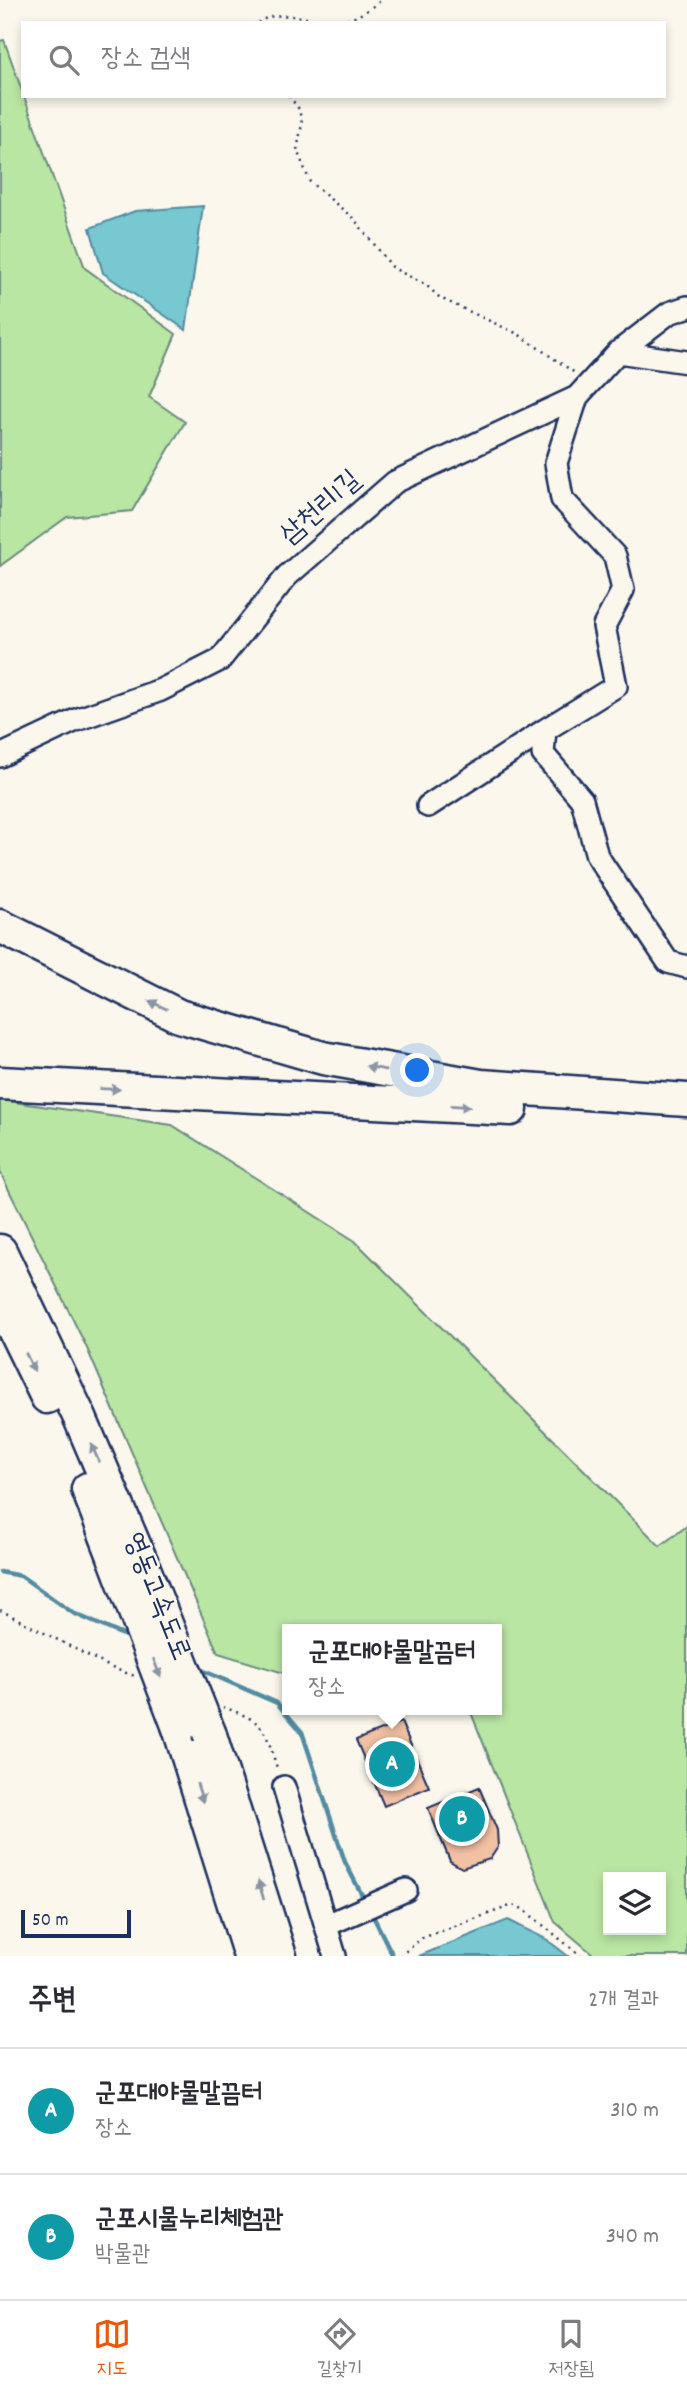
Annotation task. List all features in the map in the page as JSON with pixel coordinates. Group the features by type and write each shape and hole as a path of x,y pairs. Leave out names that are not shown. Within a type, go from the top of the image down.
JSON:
{"highway":[{"path":"0,926 179,1016 323,1058 481,1086 687,1100"},
{"path":"0,1083 687,1118"},
{"name":"영동고속도로","path":"0,1251 80,1418 128,1560 250,1956"},
{"name":"영동고속도로","path":"0,1301 128,1560 210,1735 280,1956"}],"street":[{"name":"삼천리1길","path":"0,756 76,720 161,690 219,660 287,576 395,482 584,390 618,352 669,313 687,307"},
{"path":"618,352 687,362"},
{"path":"428,806 616,686 604,626 623,590 615,556 562,499 556,463 584,390"},
{"path":"545,730 543,754 582,800 597,856 668,962 687,967"},
{"path":"284,1787 335,1956"},
{"path":"327,1925 406,1890"}],"path":[{"path":"260,21 265,17 348,20 382,0"},
{"path":"291,98 299,109 302,124 298,150 310,181 354,219 393,268 426,285 440,298 518,334 584,390"},
{"path":"400,1956 422,1938 513,1905 523,1909 581,1956"}],"green space":[{"path":"4,40 21,88 21,98 25,98 85,268 176,334 149,397 185,422 132,511 67,517 0,566 0,41"},
{"path":"0,1100 172,1125 355,1241 660,1546 687,1526 687,1956 595,1956 555,1922 472,1715 502,1715 502,1624 282,1624 282,1672 218,1653 86,1346 0,1172"}],"water":[{"path":"203,206 186,330 103,273 90,228 135,211"},
{"path":"508,1920 546,1939 568,1956 419,1956"}],"building":[{"path":"401,1722 429,1787 384,1806 356,1740"},
{"path":"479,1787 497,1830 498,1847 490,1859 462,1868 450,1861 428,1808"}],"waterway":[{"path":"0,1572 21,1576 73,1613 132,1639"},
{"path":"197,1668 277,1703 282,1709"},
{"path":"287,1715 302,1732 345,1862 365,1901"},
{"path":"371,1912 393,1956"}],"place":[{"name":"군포대야물말끔터","path":"392,1764"},
{"name":"군포시물누리체험관","path":"462,1819"}]}
